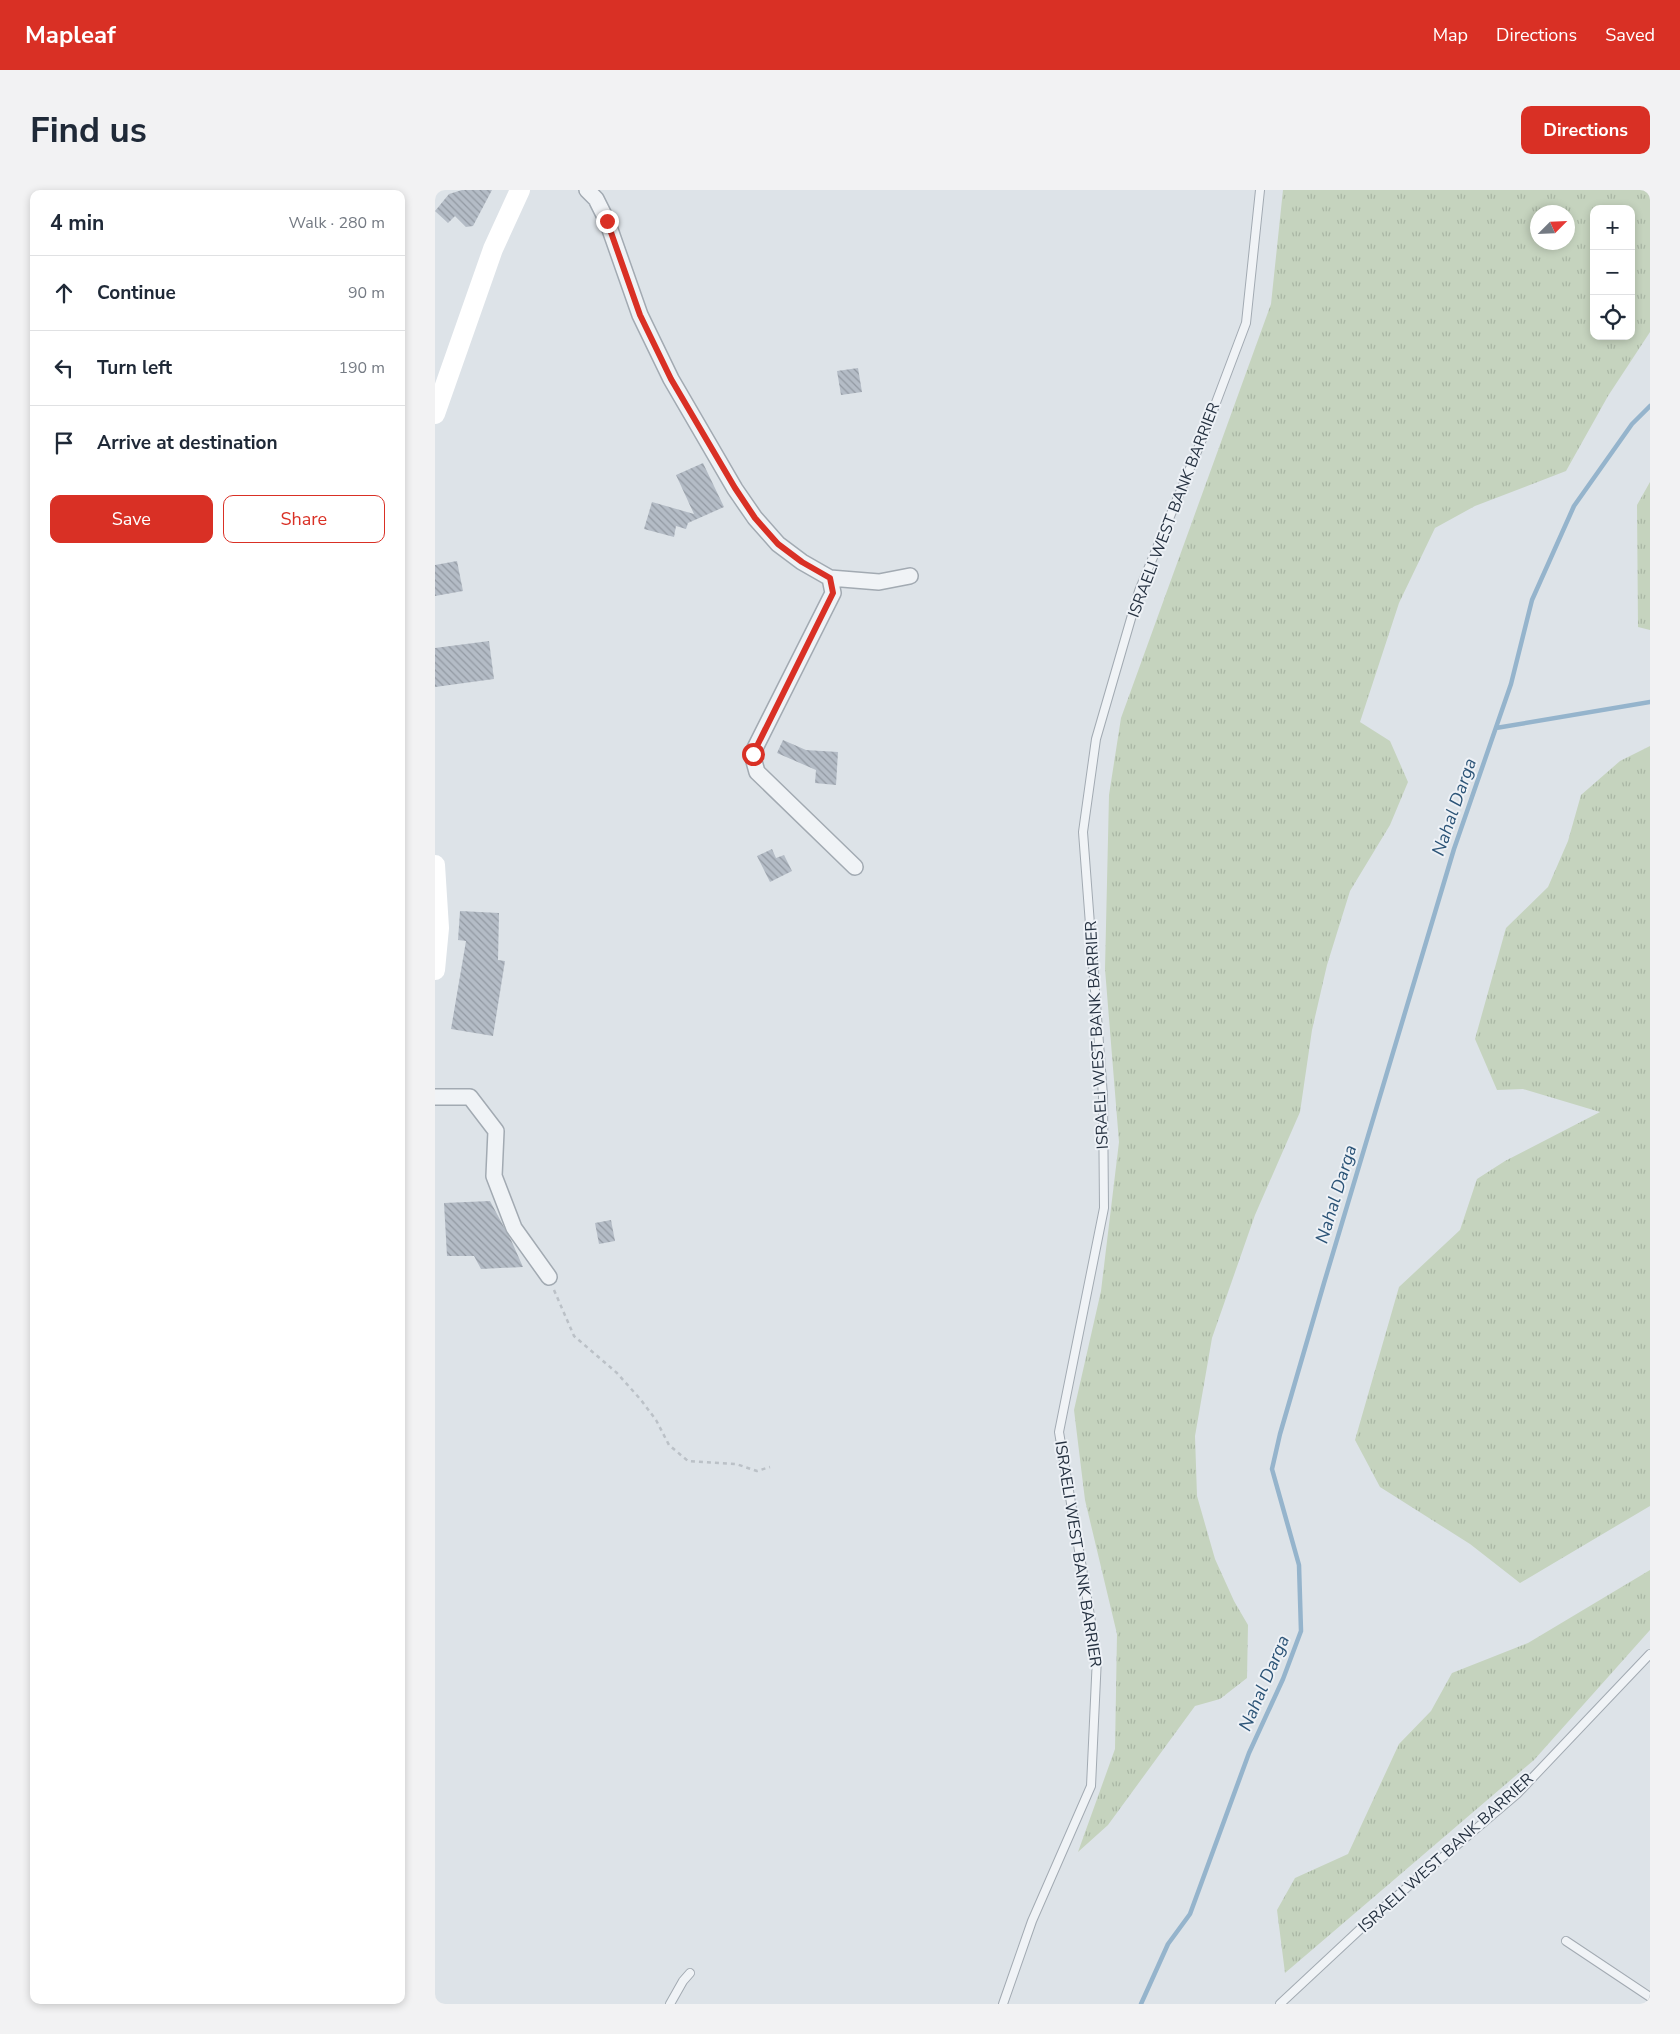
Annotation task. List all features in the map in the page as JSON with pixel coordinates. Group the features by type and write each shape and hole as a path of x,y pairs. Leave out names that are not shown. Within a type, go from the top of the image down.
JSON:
{"street":[{"path":"435,414 493,249 520,190"},
{"path":"587,190 596,199 607,221 640,315 671,379 735,488 755,518 778,544 802,562 830,578 879,582 910,576"},
{"path":"830,578 833,593 753,754 757,772 855,867"},
{"path":"435,865 439,928 435,970"},
{"path":"435,1097 470,1096 496,1130 494,1176 514,1228 549,1277"}],"lane":[{"name":"ISRAELI WEST BANK BARRIER","path":"1003,2004 1032,1921 1091,1786 1097,1657 1059,1432 1104,1208 1103,1096 1083,832 1096,739 1139,591 1203,437 1246,323 1260,190"},
{"name":"ISRAELI WEST BANK BARRIER","path":"1280,2004 1384,1907 1517,1794 1650,1654"},
{"path":"1566,1941 1650,1997"},
{"path":"670,2004 683,1981 690,1973"}],"path":[{"path":"549,1277 574,1336 617,1372 651,1413 669,1444 688,1461 736,1464 757,1471 770,1467"}],"green space":[{"path":"1283,190 1650,190 1650,332 1608,396 1566,471 1475,506 1435,528 1399,603 1360,722 1390,741 1408,782 1390,825 1350,891 1327,965 1312,1030 1300,1112 1255,1215 1212,1338 1195,1436 1197,1496 1215,1559 1234,1601 1248,1625 1247,1678 1220,1699 1195,1706 1108,1825 1078,1852 1115,1749 1117,1634 1085,1500 1074,1410 1101,1291 1119,1142 1105,969 1109,795 1121,718 1271,304"},
{"path":"1650,482 1650,630 1638,627 1637,505"},
{"path":"1650,746 1650,1506 1520,1583 1470,1544 1380,1487 1355,1440 1399,1287 1460,1230 1477,1179 1505,1161 1600,1112 1523,1089 1497,1090 1475,1039 1506,928 1548,887 1568,841 1581,795 1620,761"},
{"path":"1650,1570 1650,1630 1534,1760 1285,1973 1277,1910 1295,1878 1348,1854 1399,1744 1431,1711 1452,1673 1528,1643"}],"building":[{"path":"462,190 492,190 473,226 466,227 455,216 448,223 435,211 449,194"},
{"path":"858,368 862,392 841,395 837,371"},
{"path":"703,463 724,507 688,523 686,529 676,526 674,537 644,529 652,502 694,514 676,475"},
{"path":"457,561 463,591 435,596 435,565"},
{"path":"489,641 494,679 435,687 435,648"},
{"path":"783,740 806,750 838,752 836,785 815,783 816,770 777,753"},
{"path":"772,849 776,858 784,855 792,871 770,882 757,856"},
{"path":"460,911 499,913 498,960 505,961 493,1036 451,1029 466,941 458,940"},
{"path":"490,1201 523,1267 481,1269 474,1256 447,1256 444,1203"},
{"path":"611,1220 615,1241 599,1244 595,1223"}],"waterway":[{"name":"Nahal Darga","path":"1141,2004 1168,1944 1190,1914 1249,1753 1283,1679 1301,1631 1299,1565 1272,1469 1280,1434 1324,1283 1454,849 1511,684 1532,600 1574,506 1632,424 1650,406"},
{"path":"1496,728 1650,702"}],"route":[{"path":"607,221 640,315 671,379 735,488 755,518 778,544 802,562 830,578 833,593 753,754"}]}
